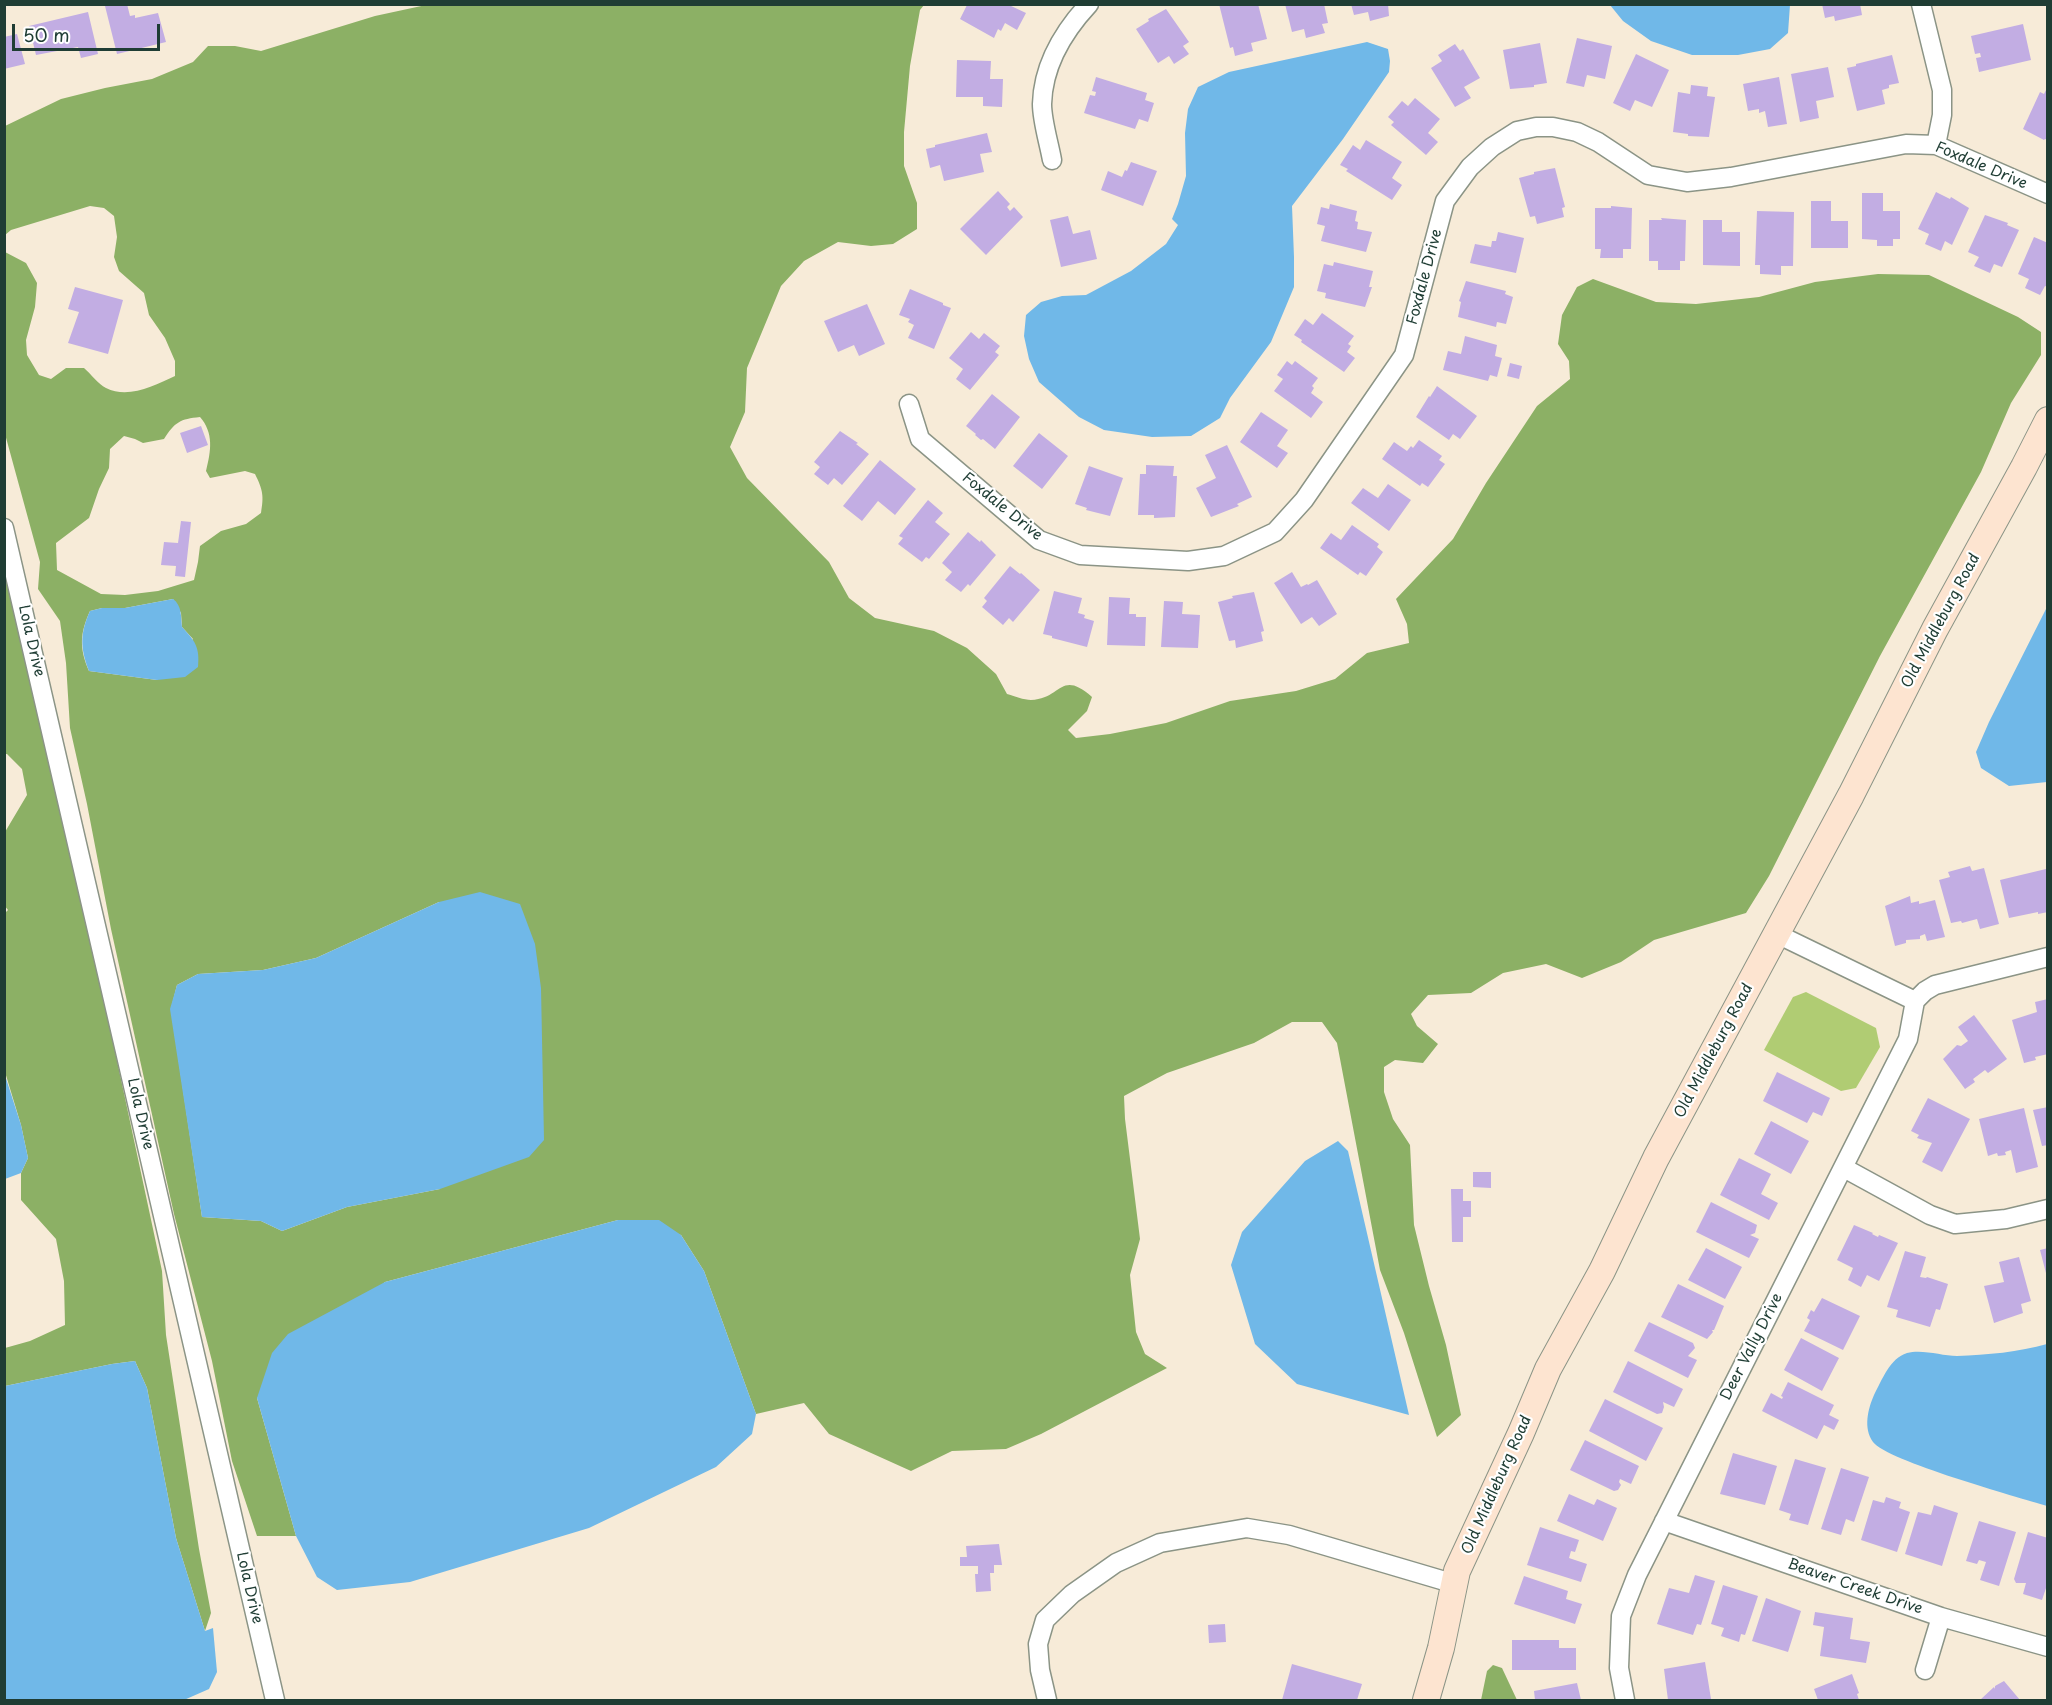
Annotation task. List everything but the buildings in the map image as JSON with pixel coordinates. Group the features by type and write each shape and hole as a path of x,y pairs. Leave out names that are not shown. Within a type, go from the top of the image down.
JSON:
{"main road":[{"name":"Old Middleburg Road","path":"1426,1701 1441,1648 1457,1571 1548,1369 1602,1271 1656,1158 1851,795 1935,629 2048,420"}],"street":[{"path":"1052,160 1042,105 1048,72 1057,46 1075,19 1089,4"},
{"path":"1921,4 1942,90 1942,115 1936,145"},
{"name":"Foxdale Drive","path":"909,404 920,439 1039,540 1080,555 1188,561 1224,556 1275,532 1304,500 1404,355 1445,201 1470,167 1492,147 1517,131 1544,127 1577,132 1598,142 1648,175 1687,182 1731,177 1906,144 1936,145 2048,194"},
{"name":"Lola Drive","path":"4,528 275,1701"},
{"path":"1777,934 1915,1001 1935,985 2048,957"},
{"name":"Deer Vally Drive","path":"1625,1701 1618,1668 1621,1616 1637,1575 1908,1039 1915,1001"},
{"path":"1844,1168 1930,1215 1955,1224 2006,1220 2048,1209"},
{"name":"Beaver Creek Drive","path":"1664,1521 1941,1617 2048,1647"},
{"path":"1047,1701 1040,1670 1038,1644 1045,1620 1072,1594 1116,1563 1160,1543 1246,1528 1289,1535 1455,1584"},
{"path":"1925,1670 1941,1617"}],"green space":[{"path":"426,5 924,5 920,10 910,66 904,132 904,166 917,203 917,229 893,244 871,246 838,242 804,261 781,286 747,368 745,412 730,447 747,478 829,562 849,598 875,618 934,631 967,648 996,674 1007,694 1031,700 1049,695 1067,685 1081,689 1092,697 1087,711 1068,730 1076,738 1166,723 1230,701 1296,691 1335,679 1367,653 1409,643 1407,624 1396,599 1453,539 1486,483 1537,406 1570,379 1569,361 1558,344 1562,315 1577,287 1593,279 1656,302 1696,304 1759,297 1815,282 1878,274 1929,275 2018,317 2041,332 2041,355 2011,403 1981,472 1880,656 1769,876 1746,913 1654,940 1621,962 1582,978 1546,964 1503,973 1471,993 1428,995 1411,1014 1417,1026 1438,1044 1423,1063 1395,1060 1384,1067 1384,1092 1393,1119 1410,1145 1414,1225 1446,1345 1461,1415 1437,1437 1404,1333 1380,1270 1337,1043 1322,1022 1292,1022 1254,1043 1167,1073 1124,1096 1140,1239 1130,1275 1136,1332 1145,1354 1167,1368 1041,1434 1006,1449 952,1451 911,1471 829,1434 804,1403 756,1414 704,1271 681,1235 618,1220 385,1282 257,1398 296,1536 257,1536 232,1461 212,1361 174,1214 111,929 70,728 66,663 60,621 38,589 40,562 5,434 5,252 26,263 37,283 35,307 26,340 27,355 39,375 51,379 66,368 84,368 106,388 132,392 175,376 175,361 165,338 149,315 144,293 119,271 114,257 117,237 114,216 104,208 90,206 11,230 5,235 5,126 61,99 152,79 193,62 208,46 235,46 261,51 375,16","holes":["200,417 208,429 210,449 206,471 210,478 245,471 255,474 262,493 261,513 246,524 221,531 200,546 194,580 158,591 125,595 101,594 57,570 56,543 89,518 109,468 110,449 124,436 143,443 164,439 179,422","173,599 181,613 182,627 193,639 157,680 89,671 82,641 84,626 90,611 102,608 125,608","439,902 440,1189 347,1207 282,1231 261,1221 202,1217 171,1009 177,985 198,974 263,970 316,958"]},
{"path":"4,567 79,883 162,1271 166,1335 211,1613 205,1631 176,1538 147,1388 135,1361 5,1386 5,1348 30,1341 65,1325 64,1281 56,1239 21,1200 21,1173 28,1158 5,1072 4,914 8,910 4,905 5,832 27,795 22,769 5,754"},
{"path":"1806,992 1876,1028 1880,1047 1856,1088 1841,1091 1764,1050 1793,997"},
{"path":"1493,1665 1502,1668 1517,1700 1481,1700 1487,1671"}],"water":[{"path":"1610,5 1790,5 1788,33 1770,49 1738,55 1692,55 1651,41 1623,21"},
{"path":"1367,42 1388,49 1389,72 1343,139 1292,206 1294,287 1271,342 1230,398 1220,418 1191,436 1152,437 1104,430 1079,417 1039,382 1029,359 1024,336 1026,315 1041,302 1062,296 1086,295 1131,271 1166,244 1178,225 1172,219 1186,176 1185,133 1188,109 1198,87 1229,72"},
{"path":"173,599 180,608 182,627 196,645 198,667 185,677 157,680 89,671 82,641 84,626 90,611 102,608 125,608"},
{"path":"2047,607 2047,782 2009,786 1981,768 1976,752"},
{"path":"480,892 520,904 535,944 541,988 544,1140 529,1157 440,1189 347,1207 282,1231 261,1221 202,1217 170,1009 177,985 198,974 263,970 316,958 439,902"},
{"path":"4,1072 21,1125 28,1158 21,1173 5,1179"},
{"path":"1338,1141 1348,1151 1409,1415 1297,1384 1255,1344 1231,1265 1242,1232 1305,1161"},
{"path":"618,1220 659,1220 681,1235 704,1271 756,1414 752,1434 716,1467 589,1528 410,1582 337,1590 317,1577 296,1536 257,1398 272,1353 288,1334 385,1282"},
{"path":"2047,1344 2047,1506 1954,1478 1902,1459 1883,1450 1870,1437 1867,1425 1872,1400 1887,1370 1901,1356 1919,1352 1957,1356 1980,1355"},
{"path":"135,1361 147,1388 176,1538 205,1631 213,1628 217,1672 209,1689 184,1700 5,1700 5,1386"}]}
